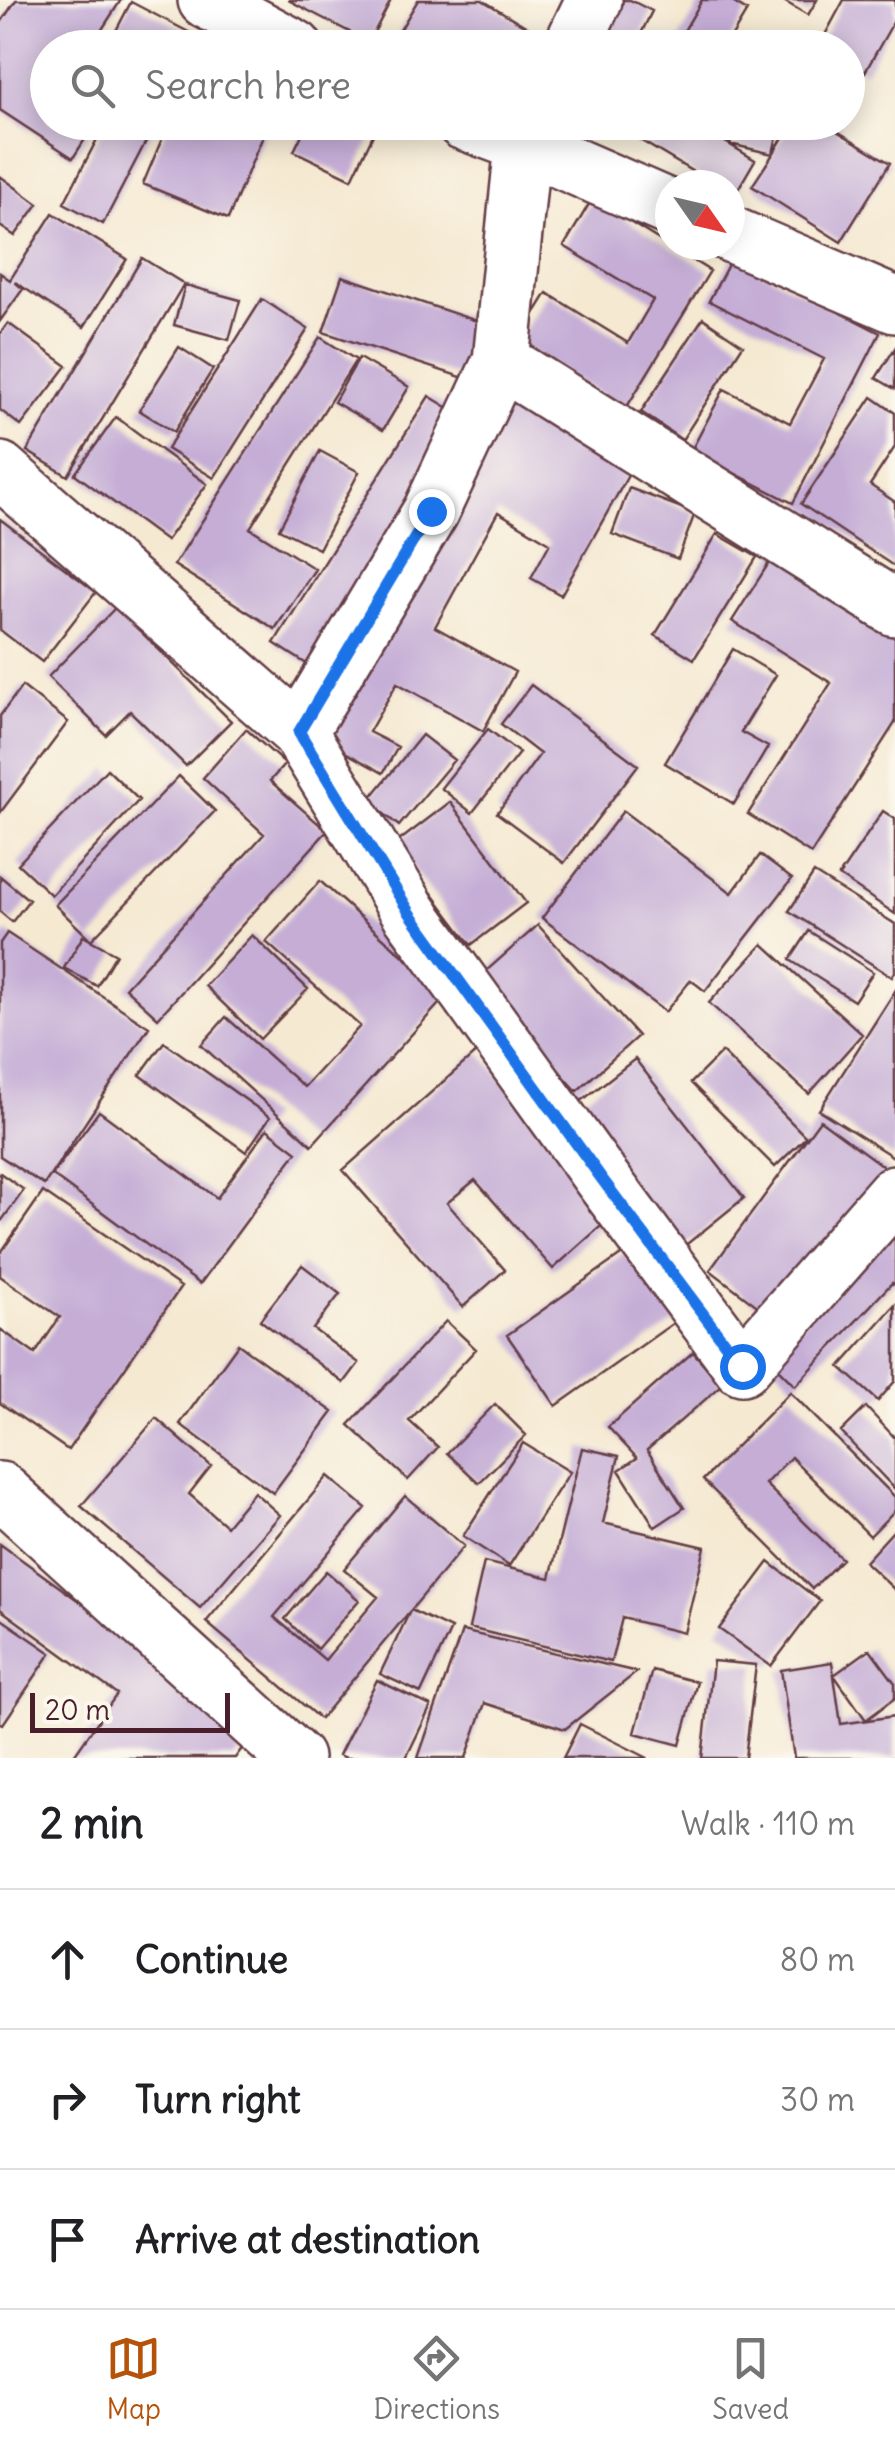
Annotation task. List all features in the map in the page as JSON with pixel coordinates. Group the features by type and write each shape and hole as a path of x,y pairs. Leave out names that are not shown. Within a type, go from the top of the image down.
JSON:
{"street":[{"path":"206,0 262,30"},
{"path":"580,30 594,0"},
{"path":"299,732 431,511 501,361 527,140"},
{"path":"540,140 655,200"},
{"path":"745,240 895,305"},
{"path":"501,361 895,608"},
{"path":"0,470 299,732 410,913 742,1366 895,1194"},
{"path":"0,1490 295,1758"}],"building":[{"path":"16,0 121,0 102,30 30,30 30,130 0,110 0,24"},
{"path":"288,0 391,0 375,30 346,30"},
{"path":"418,0 482,0 532,30 400,30"},
{"path":"605,0 630,0 652,11 643,30 590,30"},
{"path":"702,0 729,0 747,11 736,30 684,30"},
{"path":"782,0 817,0 808,15"},
{"path":"844,0 895,0 895,19 865,72 865,30 828,30"},
{"path":"131,2 185,30 116,30"},
{"path":"46,140 84,140 73,158"},
{"path":"97,140 147,140 103,224 64,203"},
{"path":"161,140 261,140 228,219 143,184"},
{"path":"299,140 370,140 352,179 294,151"},
{"path":"640,140 722,140 755,160 745,177 745,170 690,170"},
{"path":"731,140 776,140 773,154 730,144"},
{"path":"781,140 852,140 890,163 841,242 752,186"},
{"path":"0,176 38,204 15,236 0,226"},
{"path":"592,199 655,237 655,260 692,260 710,271 625,410 516,343 547,293 628,343 653,300 564,246"},
{"path":"53,213 127,259 84,327 15,282 23,289 0,321 0,273 10,280"},
{"path":"142,258 184,284 68,476 27,451"},
{"path":"730,260 738,260 880,333 793,503 691,451 724,389 790,423 824,359 709,301"},
{"path":"342,276 489,325 470,380 323,332"},
{"path":"185,285 240,300 229,340 174,325"},
{"path":"262,299 308,329 214,478 167,449"},
{"path":"703,318 743,345 682,440 641,412"},
{"path":"8,323 67,366 21,426 0,410 0,334"},
{"path":"320,337 356,360 250,528 315,569 275,629 174,565"},
{"path":"179,347 213,369 174,432 139,410"},
{"path":"895,348 895,389 876,378"},
{"path":"359,358 409,387 383,430 334,402"},
{"path":"509,393 635,463 561,595 531,578 550,543 498,512 435,627 515,672 483,731 397,683 369,732 398,747 383,773 318,737"},
{"path":"429,396 470,421 316,670 274,643"},
{"path":"872,397 895,413 895,447 870,485 895,502 895,567 801,504"},
{"path":"116,417 207,484 166,541 75,474"},
{"path":"320,451 359,472 319,549 279,529"},
{"path":"629,488 695,513 678,559 612,534"},
{"path":"0,519 96,592 42,662 0,630"},
{"path":"717,534 757,557 694,659 655,635"},
{"path":"779,547 895,620 895,723 811,854 748,814 831,683 732,621"},
{"path":"116,607 231,721 186,766 130,711 106,735 48,677"},
{"path":"733,649 776,675 741,732 768,747 734,804 665,763"},
{"path":"531,685 638,765 564,863 497,813 540,754 501,724"},
{"path":"22,686 68,722 0,813 0,716"},
{"path":"246,729 285,764 270,781 327,831 158,1018 125,988 264,834 203,778"},
{"path":"488,729 519,753 472,813 441,788"},
{"path":"422,735 454,760 399,826 368,801"},
{"path":"107,769 139,800 51,895 18,864"},
{"path":"179,776 215,811 91,940 55,905"},
{"path":"450,802 526,903 471,945 395,844"},
{"path":"623,811 732,893 760,855 792,879 705,991 691,980 665,1012 542,918"},
{"path":"883,811 895,819 895,914 839,876"},
{"path":"814,873 895,924 892,977 789,911"},
{"path":"0,876 29,900 12,922 0,912"},
{"path":"320,881 447,995 312,1145 201,1045 226,1017 304,1087 360,1026 266,942"},
{"path":"538,925 638,1036 577,1091 477,979"},
{"path":"809,931 873,972 854,1001 790,960"},
{"path":"7,933 149,1027 44,1185 0,1156 0,943"},
{"path":"252,935 308,989 260,1039 205,986"},
{"path":"83,936 116,954 97,986 64,968"},
{"path":"763,944 862,1034 809,1094 709,1003"},
{"path":"895,991 895,1158 819,1110"},
{"path":"164,1042 270,1117 246,1152 140,1075"},
{"path":"478,1051 618,1211 553,1269 475,1180 447,1203 505,1270 463,1307 343,1170"},
{"path":"722,1052 806,1137 775,1167 691,1083"},
{"path":"635,1059 744,1198 677,1252 566,1113"},
{"path":"99,1111 217,1198 267,1129 297,1152 200,1284 52,1175"},
{"path":"820,1120 888,1170 777,1321 710,1270"},
{"path":"0,1173 24,1190 0,1223"},
{"path":"43,1192 181,1287 68,1450 0,1403 0,1329 35,1354 60,1317 0,1276 0,1254"},
{"path":"889,1232 895,1238 895,1285 892,1283 795,1386 768,1359"},
{"path":"631,1248 679,1319 556,1406 507,1335"},
{"path":"302,1265 340,1294 313,1329 359,1363 344,1383 260,1320"},
{"path":"895,1305 895,1381 878,1401 840,1367"},
{"path":"446,1321 476,1349 409,1421 438,1447 408,1480 349,1425"},
{"path":"238,1344 333,1412 273,1493 180,1424"},
{"path":"693,1352 722,1385 647,1450 684,1508 655,1527 619,1470 637,1458 608,1427"},
{"path":"790,1392 895,1497 895,1510 870,1536 791,1457 765,1484 842,1559 812,1589 703,1480"},
{"path":"495,1404 526,1435 479,1483 447,1453"},
{"path":"866,1407 895,1438 895,1489 841,1432"},
{"path":"156,1418 211,1466 189,1494 226,1526 254,1492 280,1515 200,1608 81,1506"},
{"path":"523,1443 570,1472 509,1566 463,1536"},
{"path":"582,1448 619,1456 603,1523 705,1547 684,1633 622,1618 611,1662 469,1628 484,1562 550,1578"},
{"path":"328,1476 366,1508 274,1617 325,1660 378,1597 344,1569 405,1496 464,1546 411,1610 451,1629 421,1693 380,1674 410,1611 320,1719 206,1622"},
{"path":"895,1529 895,1590 865,1562"},
{"path":"0,1544 256,1729 235,1758 72,1758 117,1694 0,1609"},
{"path":"769,1562 820,1601 771,1666 719,1629"},
{"path":"326,1571 359,1600 317,1649 285,1619"},
{"path":"0,1618 51,1653 3,1724 0,1723"},
{"path":"462,1631 637,1672 565,1729 485,1703 466,1758 418,1758"},
{"path":"870,1649 895,1683 895,1698 866,1720 834,1675"},
{"path":"713,1661 756,1665 745,1758 702,1758"},
{"path":"832,1662 841,1724 895,1716 895,1758 794,1758 781,1670"},
{"path":"652,1670 697,1682 680,1745 635,1733"},
{"path":"377,1680 431,1706 406,1758 339,1755"},
{"path":"580,1724 648,1758 563,1758"}],"route":[{"path":"431,511 299,732 410,913 742,1366"}]}
